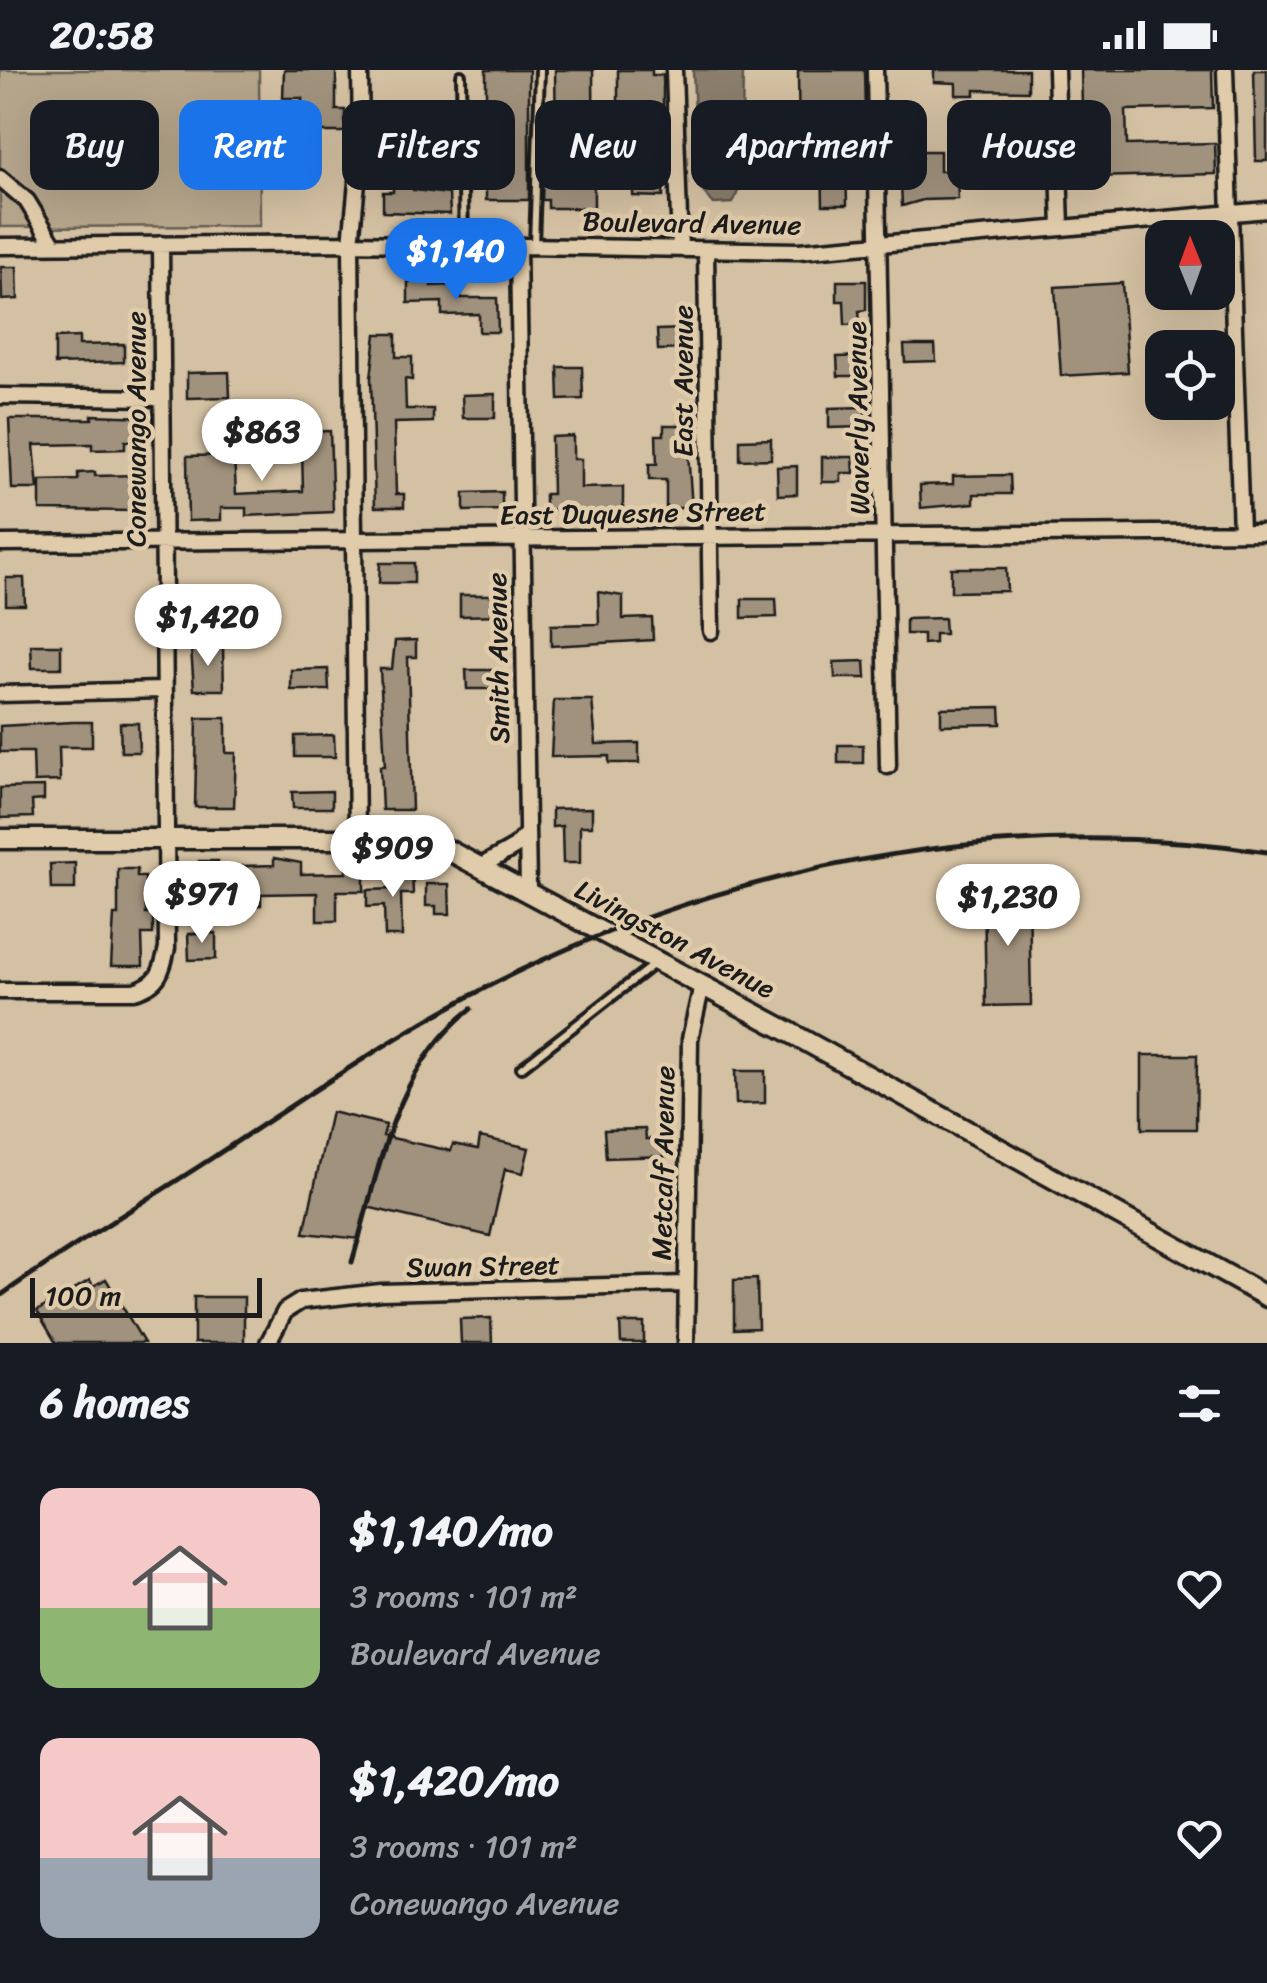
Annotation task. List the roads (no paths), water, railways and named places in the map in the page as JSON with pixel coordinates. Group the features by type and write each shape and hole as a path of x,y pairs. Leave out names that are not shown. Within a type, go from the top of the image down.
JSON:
{"street":[{"path":"357,839 351,542 351,244 361,142 360,70"},
{"path":"674,70 680,249"},
{"name":"Waverly Avenue","path":"875,70 888,766"},
{"path":"1056,70 1061,228"},
{"path":"1225,70 1241,532"},
{"path":"0,178 27,201 54,245"},
{"name":"Boulevard Avenue","path":"0,246 351,244 799,251 1267,210"},
{"name":"Conewango Avenue","path":"0,991 134,991 152,986 162,972 167,948 160,244"},
{"name":"Smith Avenue","path":"526,246 521,540 528,890"},
{"name":"East Avenue","path":"706,250 711,631"},
{"path":"0,396 159,398"},
{"name":"East Duquesne Street","path":"0,543 1267,532"},
{"path":"0,694 162,690"},
{"path":"483,865 515,848 527,833"},
{"name":"Livingston Avenue","path":"0,838 357,839 446,849 483,865 1267,1297"},
{"name":"Metcalf Avenue","path":"686,1343 690,1040 702,986"},
{"name":"Swan Street","path":"268,1343 285,1311 301,1301 382,1292 686,1284"}],"lane":[{"path":"526,246 540,70"},
{"path":"461,75 464,245"},
{"path":"520,1068 658,961"}],"railway":[{"path":"0,1296 413,1028 496,982 624,926 713,896 803,872 895,854 988,843 1081,839 1174,842 1267,852"},
{"path":"352,1262 381,1158 406,1092 423,1061 471,1009"}]}
